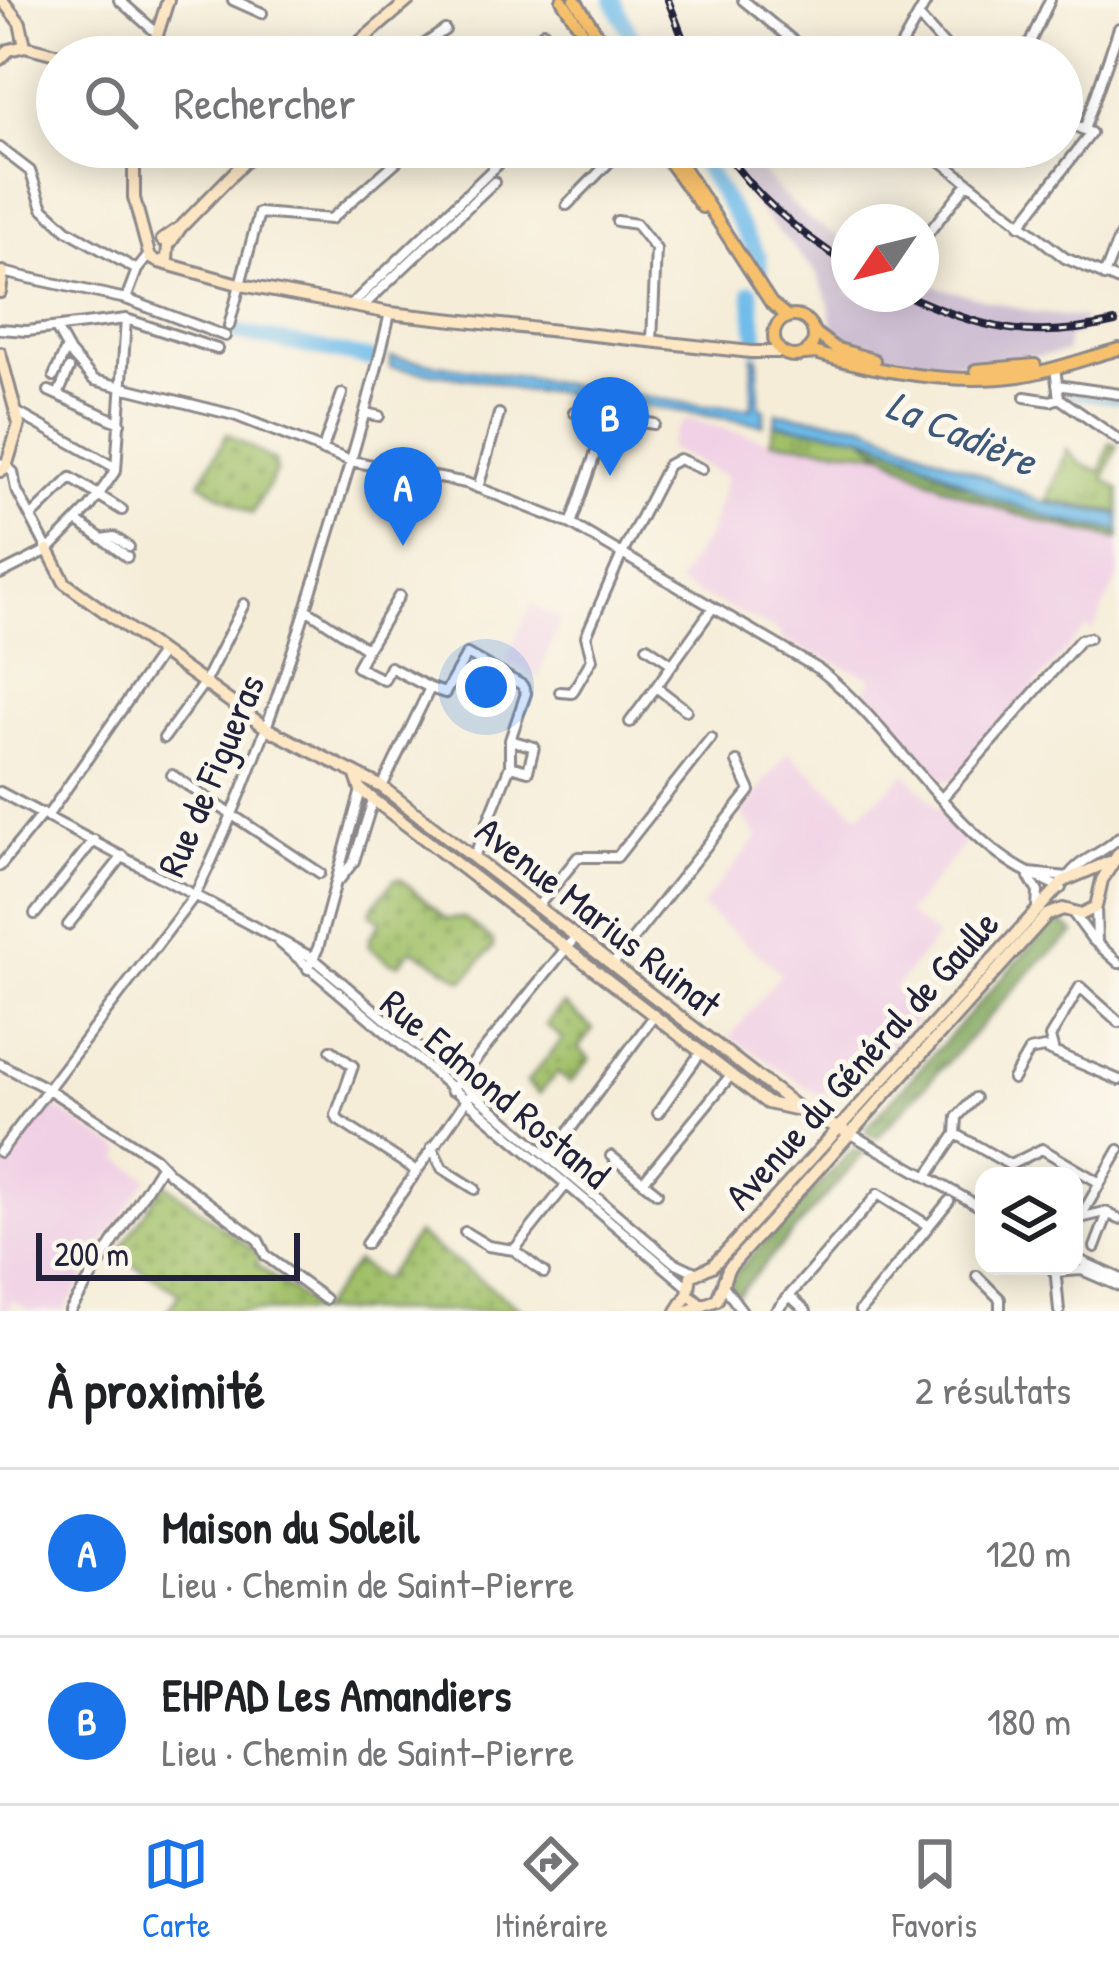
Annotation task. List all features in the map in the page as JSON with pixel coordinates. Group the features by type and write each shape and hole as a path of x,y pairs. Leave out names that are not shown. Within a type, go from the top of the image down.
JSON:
{"main road":[{"path":"562,0 585,36"},
{"path":"575,0 598,36"},
{"path":"672,168 723,231"},
{"path":"683,168 771,303 788,316 803,319 835,348 872,360 956,371 1029,367 1119,346"},
{"path":"744,263 780,352 792,357 805,354 958,377 1015,376 1119,346"},
{"path":"774,333 788,316"},
{"path":"805,354 813,344 813,331"}],"street":[{"path":"2,0 20,22 25,46"},
{"path":"119,0 158,34 168,0"},
{"path":"233,0 262,13"},
{"path":"361,36 381,14 409,0"},
{"path":"743,0 787,36"},
{"path":"1033,36 1050,0"},
{"path":"907,36 926,2"},
{"path":"918,16 936,36"},
{"path":"1083,143 1091,133 1084,130 1119,28"},
{"path":"436,36 445,30"},
{"path":"539,36 544,32"},
{"path":"0,59 9,50 36,49"},
{"path":"0,148 30,171 43,208 67,230 136,270"},
{"path":"137,168 134,198 140,228 182,272 390,313 780,352"},
{"path":"126,299 136,270 239,168"},
{"path":"0,292 1,272 126,299 227,332 260,213 331,219 389,168"},
{"path":"357,306 495,168"},
{"path":"567,205 603,168"},
{"path":"950,168 1066,258 1119,281"},
{"path":"1020,225 1064,168"},
{"path":"357,306 494,182"},
{"path":"939,219 968,183"},
{"path":"617,221 636,224 656,249 652,341"},
{"path":"1104,276 1119,238"},
{"name":"Rue de Figueras","path":"0,1152 194,895 232,814 268,729 306,609 390,313"},
{"path":"0,574 48,550 116,468 126,319"},
{"path":"0,329 126,319 217,349"},
{"path":"56,328 94,380 233,415 351,461 478,488 572,524 784,647 848,691 943,797 1024,870 1038,892 1036,912"},
{"path":"757,353 774,333"},
{"path":"54,376 68,350"},
{"path":"0,353 20,424 2,467 14,472 16,489 48,550"},
{"path":"1055,368 1059,398"},
{"path":"69,369 54,393 121,424"},
{"path":"1058,385 1119,394"},
{"path":"322,451 342,394"},
{"path":"1025,397 1059,398"},
{"path":"1059,398 1119,440"},
{"path":"574,412 654,424"},
{"path":"18,413 116,468"},
{"path":"365,413 379,416"},
{"path":"478,488 499,414"},
{"path":"572,524 608,416"},
{"path":"560,692 572,693 584,678 592,659 586,636 668,465 679,459 702,469"},
{"path":"31,517 71,478 122,511"},
{"path":"77,520 102,538 114,537 128,552"},
{"name":"Avenue Marius Ruinat","path":"48,550 65,583 268,729 382,788 802,1111"},
{"path":"399,596 357,667 384,680 390,668 445,694 467,655 522,685 526,693 510,740 510,766 474,857"},
{"path":"164,738 204,683 244,604"},
{"path":"306,609 367,649"},
{"path":"630,722 712,609"},
{"path":"943,797 1080,640 1089,638"},
{"path":"647,647 672,664"},
{"path":"0,866 46,814 161,653"},
{"path":"656,687 686,710"},
{"path":"382,788 430,688"},
{"path":"538,906 578,857 617,857 711,738"},
{"path":"510,740 534,747 528,771 510,766"},
{"path":"613,964 750,791 737,762"},
{"path":"308,969 361,790 355,773"},
{"path":"172,775 320,873"},
{"name":"Avenue Marius Ruinat","path":"361,790 767,1103 802,1111 851,1134"},
{"name":"Rue Edmond Rostand","path":"0,792 314,958 673,1261 700,1271"},
{"path":"335,885 354,861 373,799"},
{"name":"Avenue du Général de Gaulle","path":"700,1271 727,1252 1076,866 1097,856 1119,836"},
{"path":"35,914 94,840"},
{"path":"68,925 123,856"},
{"name":"Avenue du Général de Gaulle","path":"1065,883 1117,856"},
{"name":"Avenue du Général de Gaulle","path":"722,1284 728,1269 1038,924 1052,911 1082,914 1096,908 1117,856"},
{"path":"1024,870 1065,883 1070,911 1119,963"},
{"path":"1084,873 1095,878 1101,889"},
{"path":"1096,908 1097,944"},
{"name":"Rue Edmond Rostand","path":"269,933 687,1290"},
{"path":"451,1090 577,935"},
{"path":"1055,1053 1050,1037 1080,987 1119,1022"},
{"path":"550,1157 654,1016"},
{"path":"1013,1079 1028,1051 1044,1048 1119,1080"},
{"path":"332,1049 353,1066 338,1120 416,1170"},
{"path":"658,1113 701,1052"},
{"path":"0,1064 152,1156 258,1240 266,1256 325,1299"},
{"path":"643,1182 731,1075"},
{"path":"366,1244 472,1092"},
{"path":"928,1175 956,1134 957,1117 974,1098"},
{"path":"851,1134 975,1204"},
{"path":"956,1134 1010,1165 1042,1149 1100,1183"},
{"path":"432,1147 442,1168 475,1190"},
{"path":"1083,1207 1119,1150"},
{"path":"611,1156 657,1193"},
{"path":"70,1311 161,1166"},
{"path":"514,1250 566,1185"},
{"path":"776,1311 878,1194 929,1226"},
{"path":"860,1311 950,1202"},
{"path":"1083,1215 1108,1213 1119,1219"},
{"path":"1094,1247 1108,1213"},
{"path":"465,1232 488,1246 514,1250 544,1274"},
{"path":"1083,1263 1119,1282"},
{"path":"1083,1270 1119,1282"},
{"path":"677,1311 700,1271 718,1275 738,1308"},
{"path":"1054,1275 1059,1311"},
{"path":"977,1276 1000,1299 1000,1311"},
{"path":"688,1311 721,1294 722,1284"},
{"path":"687,1290 706,1304 738,1308"},
{"path":"789,1295 806,1311"}],"shaded area":[{"path":"729,168 759,168 782,195 831,232 831,312 939,312 939,287 1036,313 1084,318 1079,333 1067,338 1067,352 945,363 880,355 880,348 869,342 862,348 844,341 833,324 815,271 755,206"},
{"path":"686,419 771,441 882,453 1010,513 1057,528 1119,539 1119,575 1093,631 1086,627 954,780 941,780 863,696 872,678 780,639 782,633 677,584 710,531 727,477 668,448"},
{"path":"531,605 561,619 538,678 506,661"},
{"path":"788,752 859,815 906,773 967,841 907,913 937,937 894,989 921,1013 850,1092 819,1095 730,1037 781,973 701,906 758,837 741,813"},
{"path":"51,1105 123,1151 119,1159 148,1178 88,1264 91,1267 63,1311 30,1311 13,1301 6,1311 0,1311 0,1168"}],"green space":[{"path":"775,424 862,435 882,453 771,441"},
{"path":"227,434 276,462 277,470 252,514 200,483"},
{"path":"862,435 915,456 957,482 1061,521 1119,531 1119,539 983,503 917,473"},
{"path":"1110,443 1117,446 1104,479 1119,489 1119,512 1047,501 1067,450 1081,464 1101,472"},
{"path":"395,879 401,879 446,919 464,918 493,941 464,980 412,949 399,964 369,947 369,938 381,922 371,909"},
{"path":"1060,920 1075,933 1040,962 877,1138 867,1134 866,1128 1051,924"},
{"path":"563,1004 593,1029 578,1048 590,1059 570,1083 557,1073 539,1094 526,1083 563,1039 546,1025"},
{"path":"852,1150 865,1152 736,1296 730,1287 733,1275"},
{"path":"164,1183 261,1256 256,1264 319,1311 167,1311 180,1293 117,1255"},
{"path":"417,1234 523,1311 319,1311 356,1262 383,1280"}],"water":[{"path":"753,356 758,358 763,424 550,391 521,391 496,382 390,367 391,357 702,406 752,408"},
{"path":"777,413 864,424 1045,503 1119,515 1119,531 1061,521 990,497 915,456 862,435 775,424"}],"waterway":[{"path":"613,0 631,36"},
{"path":"706,168 759,257 760,271"},
{"path":"751,292 757,345"},
{"name":"La Cadière","path":"235,332 372,359"},
{"path":"1067,395 1119,402"}],"railway":[{"path":"668,0 682,36"},
{"path":"737,168 779,212 831,253"},
{"path":"939,308 982,324 1032,331 1115,322"}],"place":[{"name":"EHPAD Les Amandiers","path":"610,476"},
{"name":"Maison du Soleil","path":"403,546"}]}
